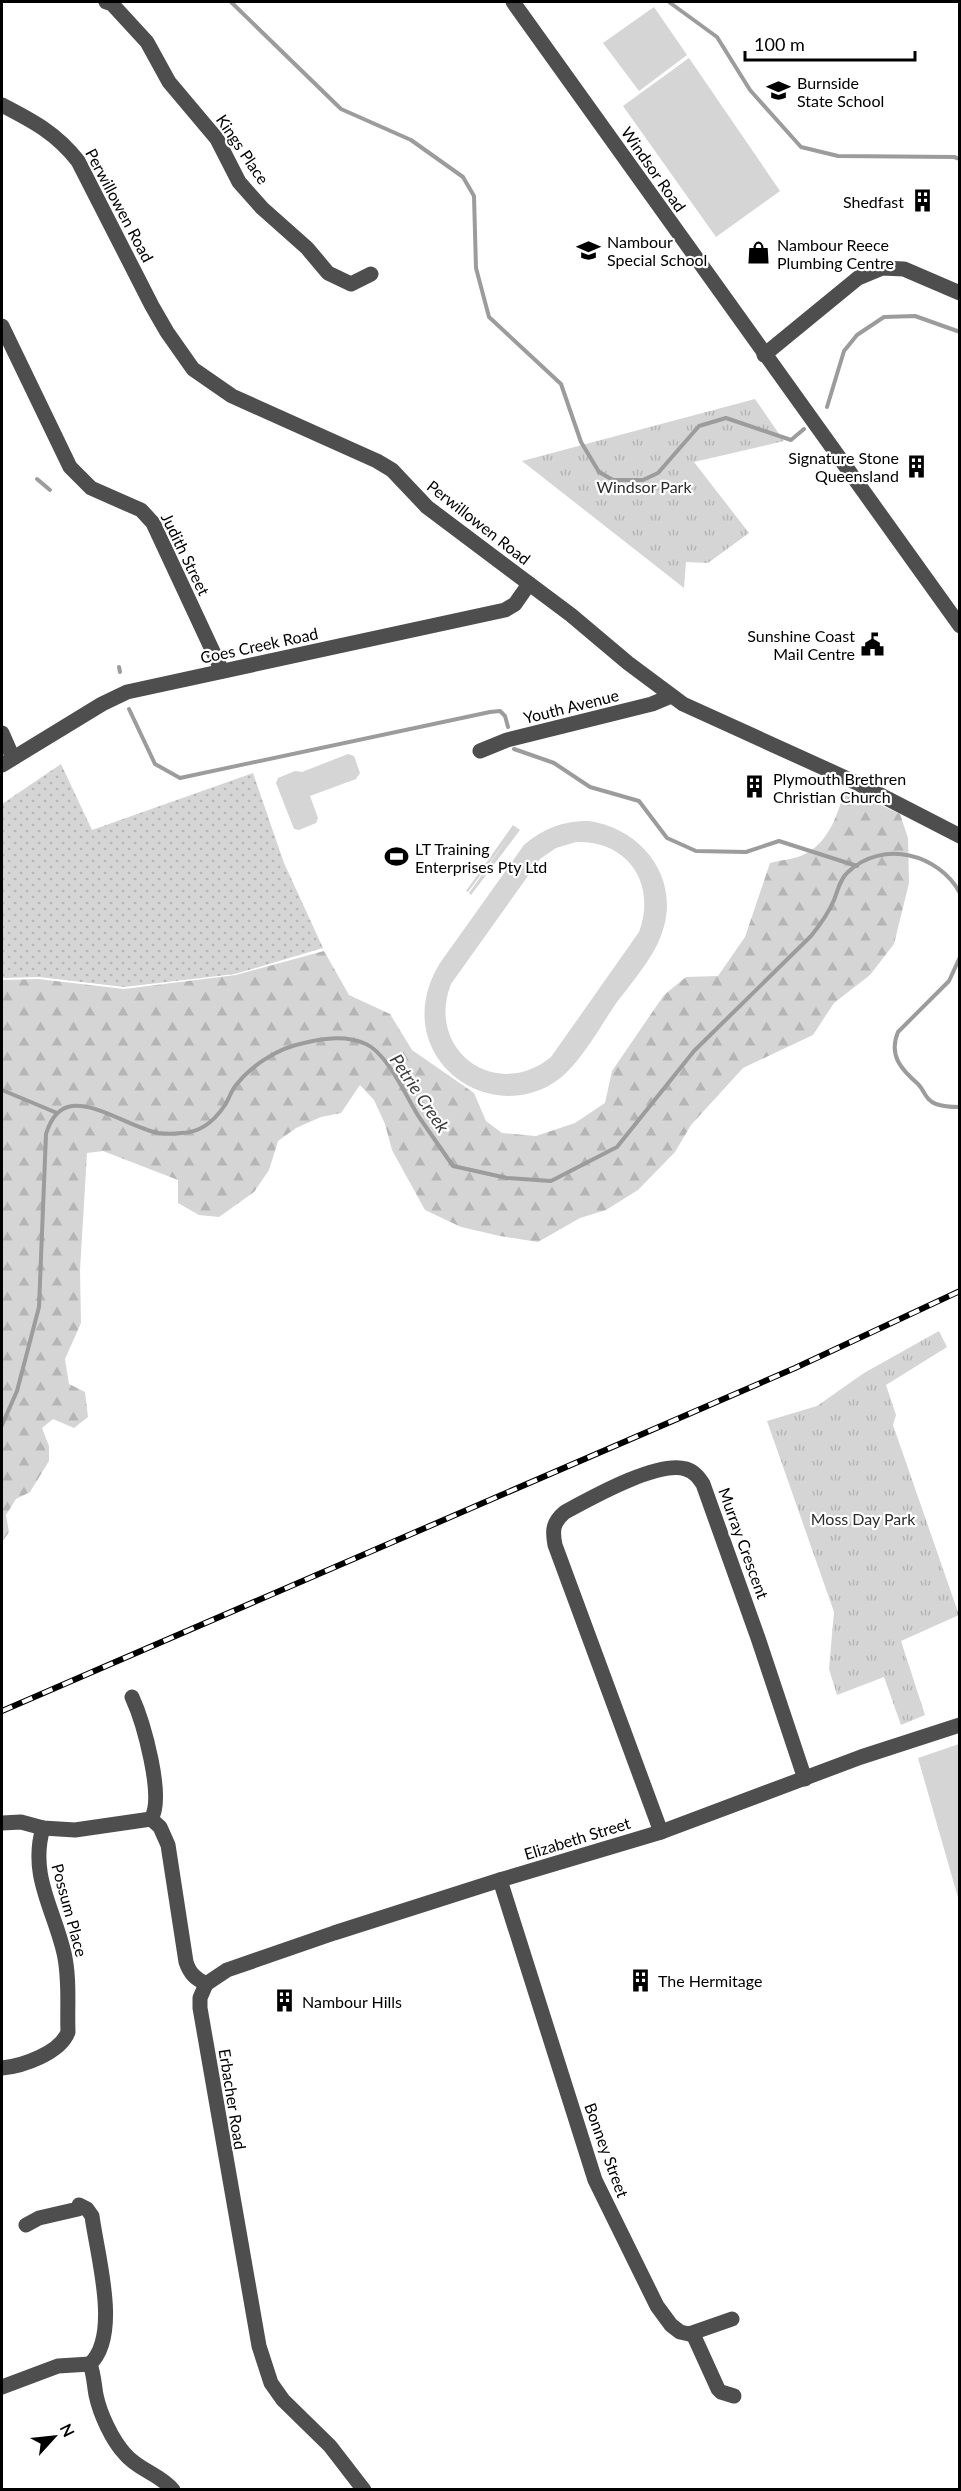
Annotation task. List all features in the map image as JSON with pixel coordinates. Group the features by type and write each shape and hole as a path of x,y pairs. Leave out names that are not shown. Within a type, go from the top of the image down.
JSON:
{"street":[{"name":"Kings Place","path":"106,2 112,4 147,42 170,82 217,139 239,182 262,208 307,248 328,273 351,284 371,274"},
{"name":"Windsor Road","path":"513,2 960,626"},
{"name":"Perwillowen Road","path":"2,105 64,143 78,161 162,323 193,369 232,396 377,461 392,470 427,507 671,696 703,715 903,805 960,827"},
{"path":"764,355 858,278 882,268 904,269 960,293"},
{"name":"Judith Street","path":"2,326 70,467 91,488 141,510 153,523 222,671"},
{"name":"Coes Creek Road","path":"7,761 116,696 147,687 505,610 514,604 529,584"},
{"name":"Youth Avenue","path":"480,750 507,740 652,704 671,696"},
{"path":"2,733 7,761"},
{"name":"Perwillowen Road","path":"903,805 960,836"},
{"name":"Murray Crescent","path":"661,1832 555,1545 553,1533 557,1519 565,1512 635,1478 671,1468 681,1468 697,1475 703,1485 758,1638 805,1779"},
{"path":"2,1823 21,1822 43,1828 75,1830 151,1819 155,1813 156,1799 144,1728 132,1697"},
{"name":"Elizabeth Street","path":"206,1984 227,1970 500,1880 661,1832 861,1757 960,1725"},
{"path":"151,1819 160,1827 168,1845 189,1971 195,1978 206,1984"},
{"name":"Possum Place","path":"2,2068 48,2054 65,2040 68,2032 65,1955 45,1899 38,1863 37,1847 43,1828"},
{"name":"Bonney Street","path":"500,1880 595,2180 664,2318 680,2332 693,2334"},
{"name":"Erbacher Road","path":"206,1984 200,1998 200,2008 252,2317 264,2365 283,2400 330,2446 364,2490"},
{"path":"2,2387 57,2366 90,2364 102,2349 107,2318 92,2216 87,2209 79,2205 78,2209 39,2218 26,2225"},
{"path":"732,2319 693,2334 718,2389 734,2396"},
{"path":"90,2364 95,2377 100,2409 124,2454 168,2483 174,2490"}],"green space":[{"path":"654,7 687,55 639,91 603,43"},
{"path":"689,58 780,191 716,237 623,106"},
{"name":"Windsor Park","path":"755,399 784,441 694,462 749,533 708,563 686,562 684,588 522,461"},
{"path":"348,754 354,756 360,773 356,779 310,796 318,818 316,823 299,830 294,829 276,783 278,778 295,771 302,772"},
{"path":"61,764 92,830 253,773 284,863 323,948 235,974 124,987 39,977 2,978 2,804"},
{"path":"845,789 900,814 908,838 909,883 894,944 870,975 834,1003 813,1035 743,1068 691,1125 675,1152 638,1190 606,1210 580,1218 538,1242 461,1227 425,1210 392,1150 385,1124 374,1100 360,1085 341,1113 321,1117 296,1128 278,1141 269,1170 254,1192 219,1217 199,1215 178,1203 178,1180 103,1151 87,1153 80,1270 81,1323 65,1359 69,1384 85,1392 88,1417 74,1428 53,1419 42,1428 49,1446 49,1461 30,1492 16,1499 6,1515 9,1532 2,1542 2,980 38,979 124,989 236,975 324,951 349,995 390,1014 412,1050 474,1093 486,1121 502,1133 536,1136 575,1123 605,1103 612,1071 664,995 686,977 718,976 745,937 770,863 803,855 815,848 832,825"},
{"path":"580,821 608,826 626,834 653,860 666,894 667,913 662,933 647,961 587,1048 567,1072 552,1084 535,1092 517,1096 481,1091 464,1083 449,1072 431,1046 425,1022 429,986 440,963 524,845 554,827","holes":["576,842 594,843 610,848 624,857 634,868 641,882 644,897 644,914 639,932 551,1057 530,1069 509,1074 488,1071 471,1062 457,1048 448,1030 446,1008 451,984 540,859 556,848"]},
{"path":"513,825 520,830 471,895 469,893 508,838 468,892 466,891"},
{"name":"Moss Day Park","path":"939,1331 947,1347 886,1385 896,1415 893,1425 959,1615 901,1641 925,1715 901,1725 884,1677 837,1695 829,1669 834,1612 767,1421 817,1406 864,1373"},
{"path":"960,1744 959,1901 918,1758"}],"waterway":[{"path":"231,2 341,109 411,140 463,177 474,196 476,268 489,317 561,384 581,442 599,472 613,480 643,480 658,473 699,426 726,418 791,440 804,429"},
{"path":"669,2 717,37 750,90 801,147 838,156 954,157 960,159"},
{"path":"827,407 844,351 857,335 884,317 915,316 960,332"},
{"path":"37,479 50,490"},
{"path":"119,667 120,672"},
{"path":"129,709 155,764 180,778 490,712 500,711 505,716 508,727"},
{"path":"514,749 554,763 590,787 639,801 667,838 696,851 746,852 779,841 857,866"},
{"name":"Petrie Creek","path":"2,1425 17,1391 39,1307 46,1134 52,1120 62,1109 72,1106 93,1108 158,1133 194,1131 217,1116 242,1078 275,1053 294,1045 320,1040 351,1039 374,1049 389,1066 419,1117 453,1166 507,1178 551,1181 617,1147 694,1051 811,936 829,910 843,878 862,862 877,856 893,854 925,861 939,869 960,893"},
{"name":"Petrie Creek","path":"960,957 949,981 898,1032 895,1041 898,1062 930,1100 942,1106 960,1107"},
{"path":"2,1090 57,1113"}],"railway":[{"path":"2,1711 795,1368 960,1291"}],"place":[{"name":"Burnside State School","path":"779,91"},
{"name":"Shedfast","path":"922,201"},
{"name":"Nambour Special School","path":"589,250"},
{"name":"Nambour Reece Plumbing Centre","path":"759,253"},
{"name":"Signature Stone Queensland","path":"917,466"},
{"name":"Sunshine Coast Mail Centre","path":"873,644"},
{"name":"Plymouth Brethren Christian Church","path":"755,787"},
{"name":"LT Training Enterprises Pty Ltd","path":"397,857"},
{"name":"The Hermitage","path":"640,1980"},
{"name":"Nambour Hills","path":"284,2001"}]}
